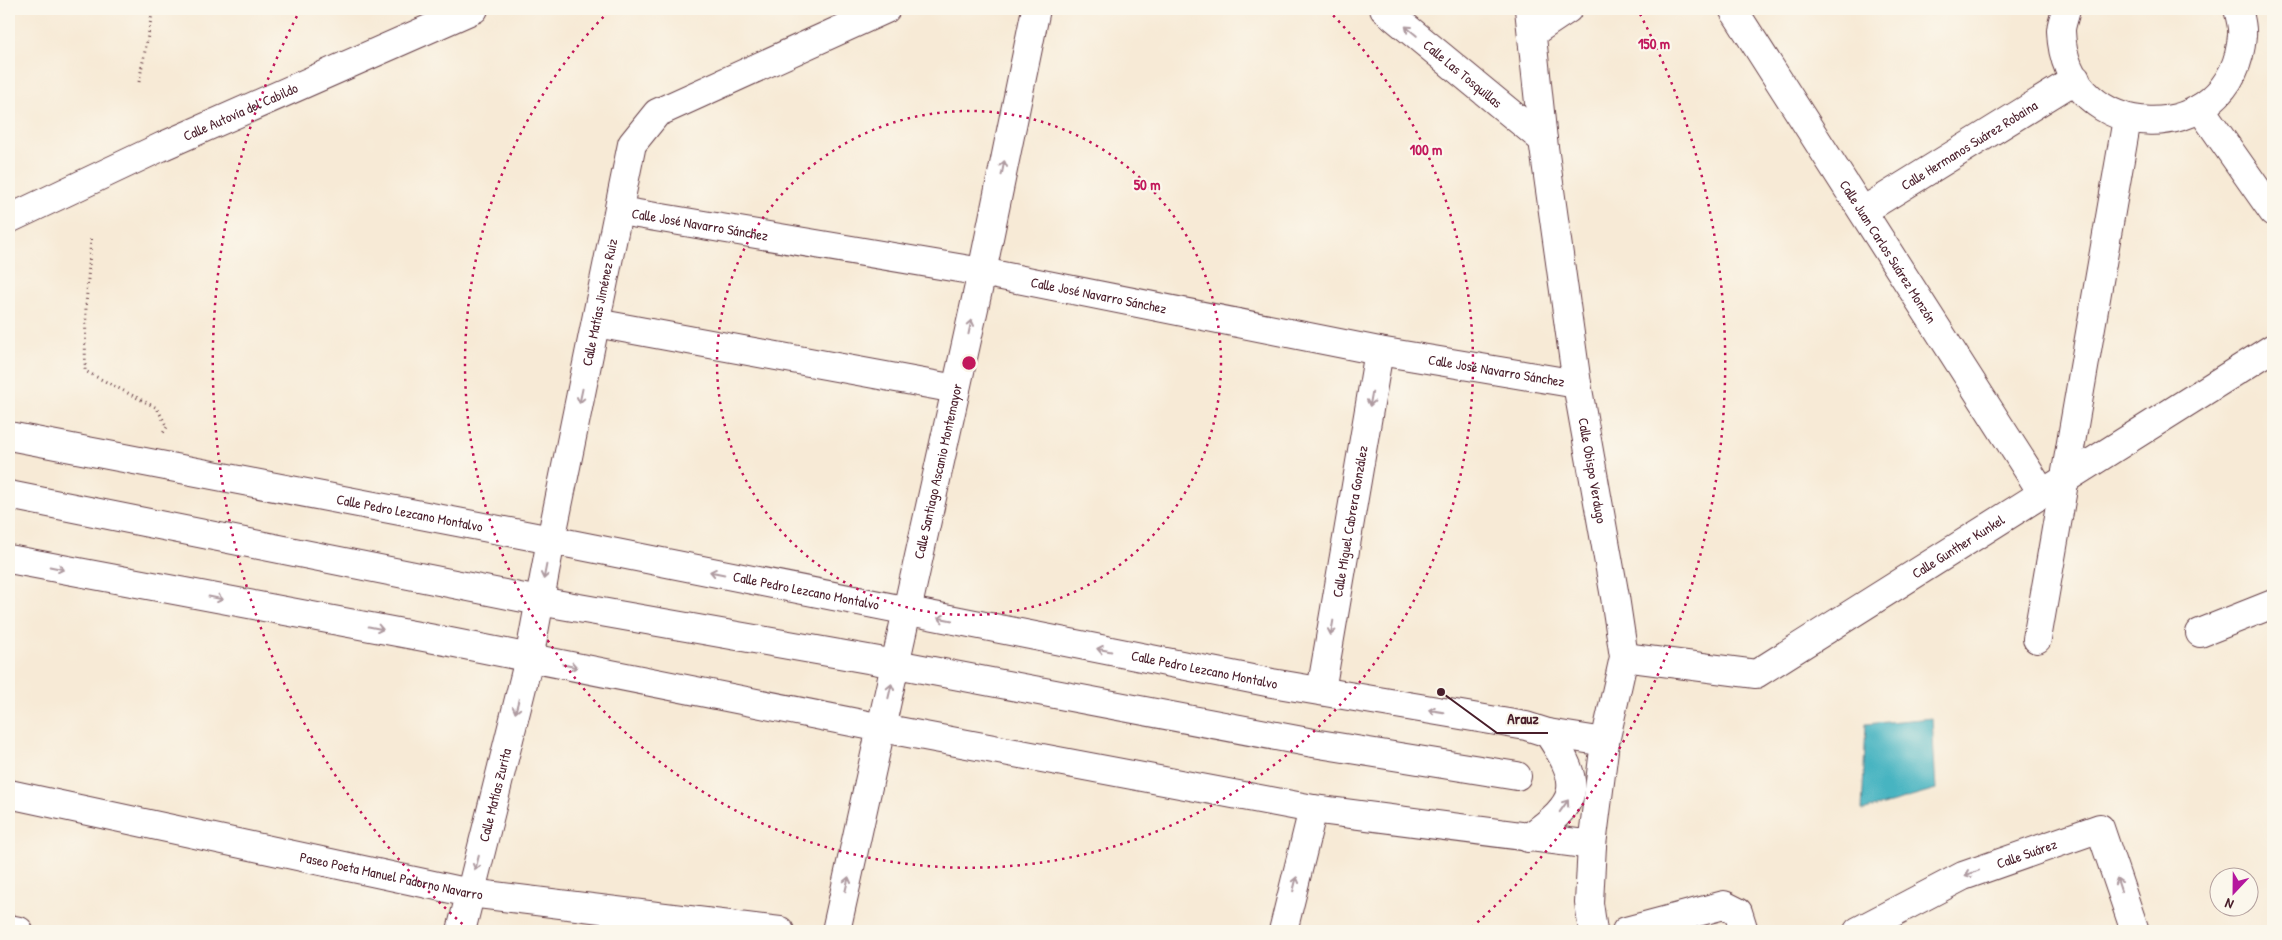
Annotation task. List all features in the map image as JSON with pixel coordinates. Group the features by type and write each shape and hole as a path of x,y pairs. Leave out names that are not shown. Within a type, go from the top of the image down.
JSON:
{"street":[{"name":"Calle Autovía del Cabildo","path":"9,219 163,146 474,9"},
{"name":"Calle Matías Jiménez Ruiz","path":"529,659 551,540 620,211 632,144 657,112 886,9"},
{"name":"Calle Santiago Ascanio Montemayor","path":"836,931 982,272 1036,9"},
{"name":"Calle Las Tosquillas","path":"1384,9 1543,140"},
{"path":"1530,21 1568,9"},
{"name":"Calle Juan Carlos Suárez Monzón","path":"1733,9 1863,211 2053,487"},
{"path":"2066,9 2061,30 2068,67 2083,90 2108,111 2127,119 2162,121 2178,118 2200,108 2224,87 2237,62 2242,34 2238,9"},
{"name":"Calle Obispo Verdugo","path":"1530,21 1543,140 1577,384 1624,657 1605,742 1592,845 1589,902 1597,930"},
{"name":"Calle Hermanos Suárez Robaina","path":"1863,211 2076,79"},
{"path":"2200,108 2273,212"},
{"path":"2037,639 2053,487 2127,119"},
{"name":"Calle José Navarro Sánchez","path":"620,211 982,272 1379,351 1577,384"},
{"path":"596,323 956,389"},
{"name":"Calle Gunther Kunkel","path":"1624,657 1756,674 2273,348"},
{"name":"Calle Miguel Cabrera González","path":"1321,691 1379,351"},
{"name":"Calle Pedro Lezcano Montalvo","path":"9,436 551,540 1272,683 1526,726 1548,733 1605,742"},
{"path":"9,495 539,601 896,664 1313,743 1517,776"},
{"path":"9,559 426,637 882,728 1313,809 1592,845"},
{"path":"2200,633 2273,604"},
{"name":"Calle Matías Zurita","path":"461,931 529,659"},
{"path":"1528,838 1555,819 1569,798 1572,778 1561,752 1548,733"},
{"name":"Paseo Poeta Manuel Padorno Navarro","path":"9,794 470,893 780,931"},
{"path":"1283,931 1313,809"},
{"name":"Calle Suárez","path":"1858,931 1963,876 2100,828 2135,931"},
{"path":"1626,931 1724,905 1738,912 1744,931"},
{"path":"9,929 19,931"}],"path":[{"path":"139,82 153,9"},
{"path":"91,239 85,371 157,408 167,427 149,462"}],"water":[{"path":"1932,718 1936,790 1862,811 1866,724"}],"place":[{"name":"Arauz","path":"1441,692"}]}
